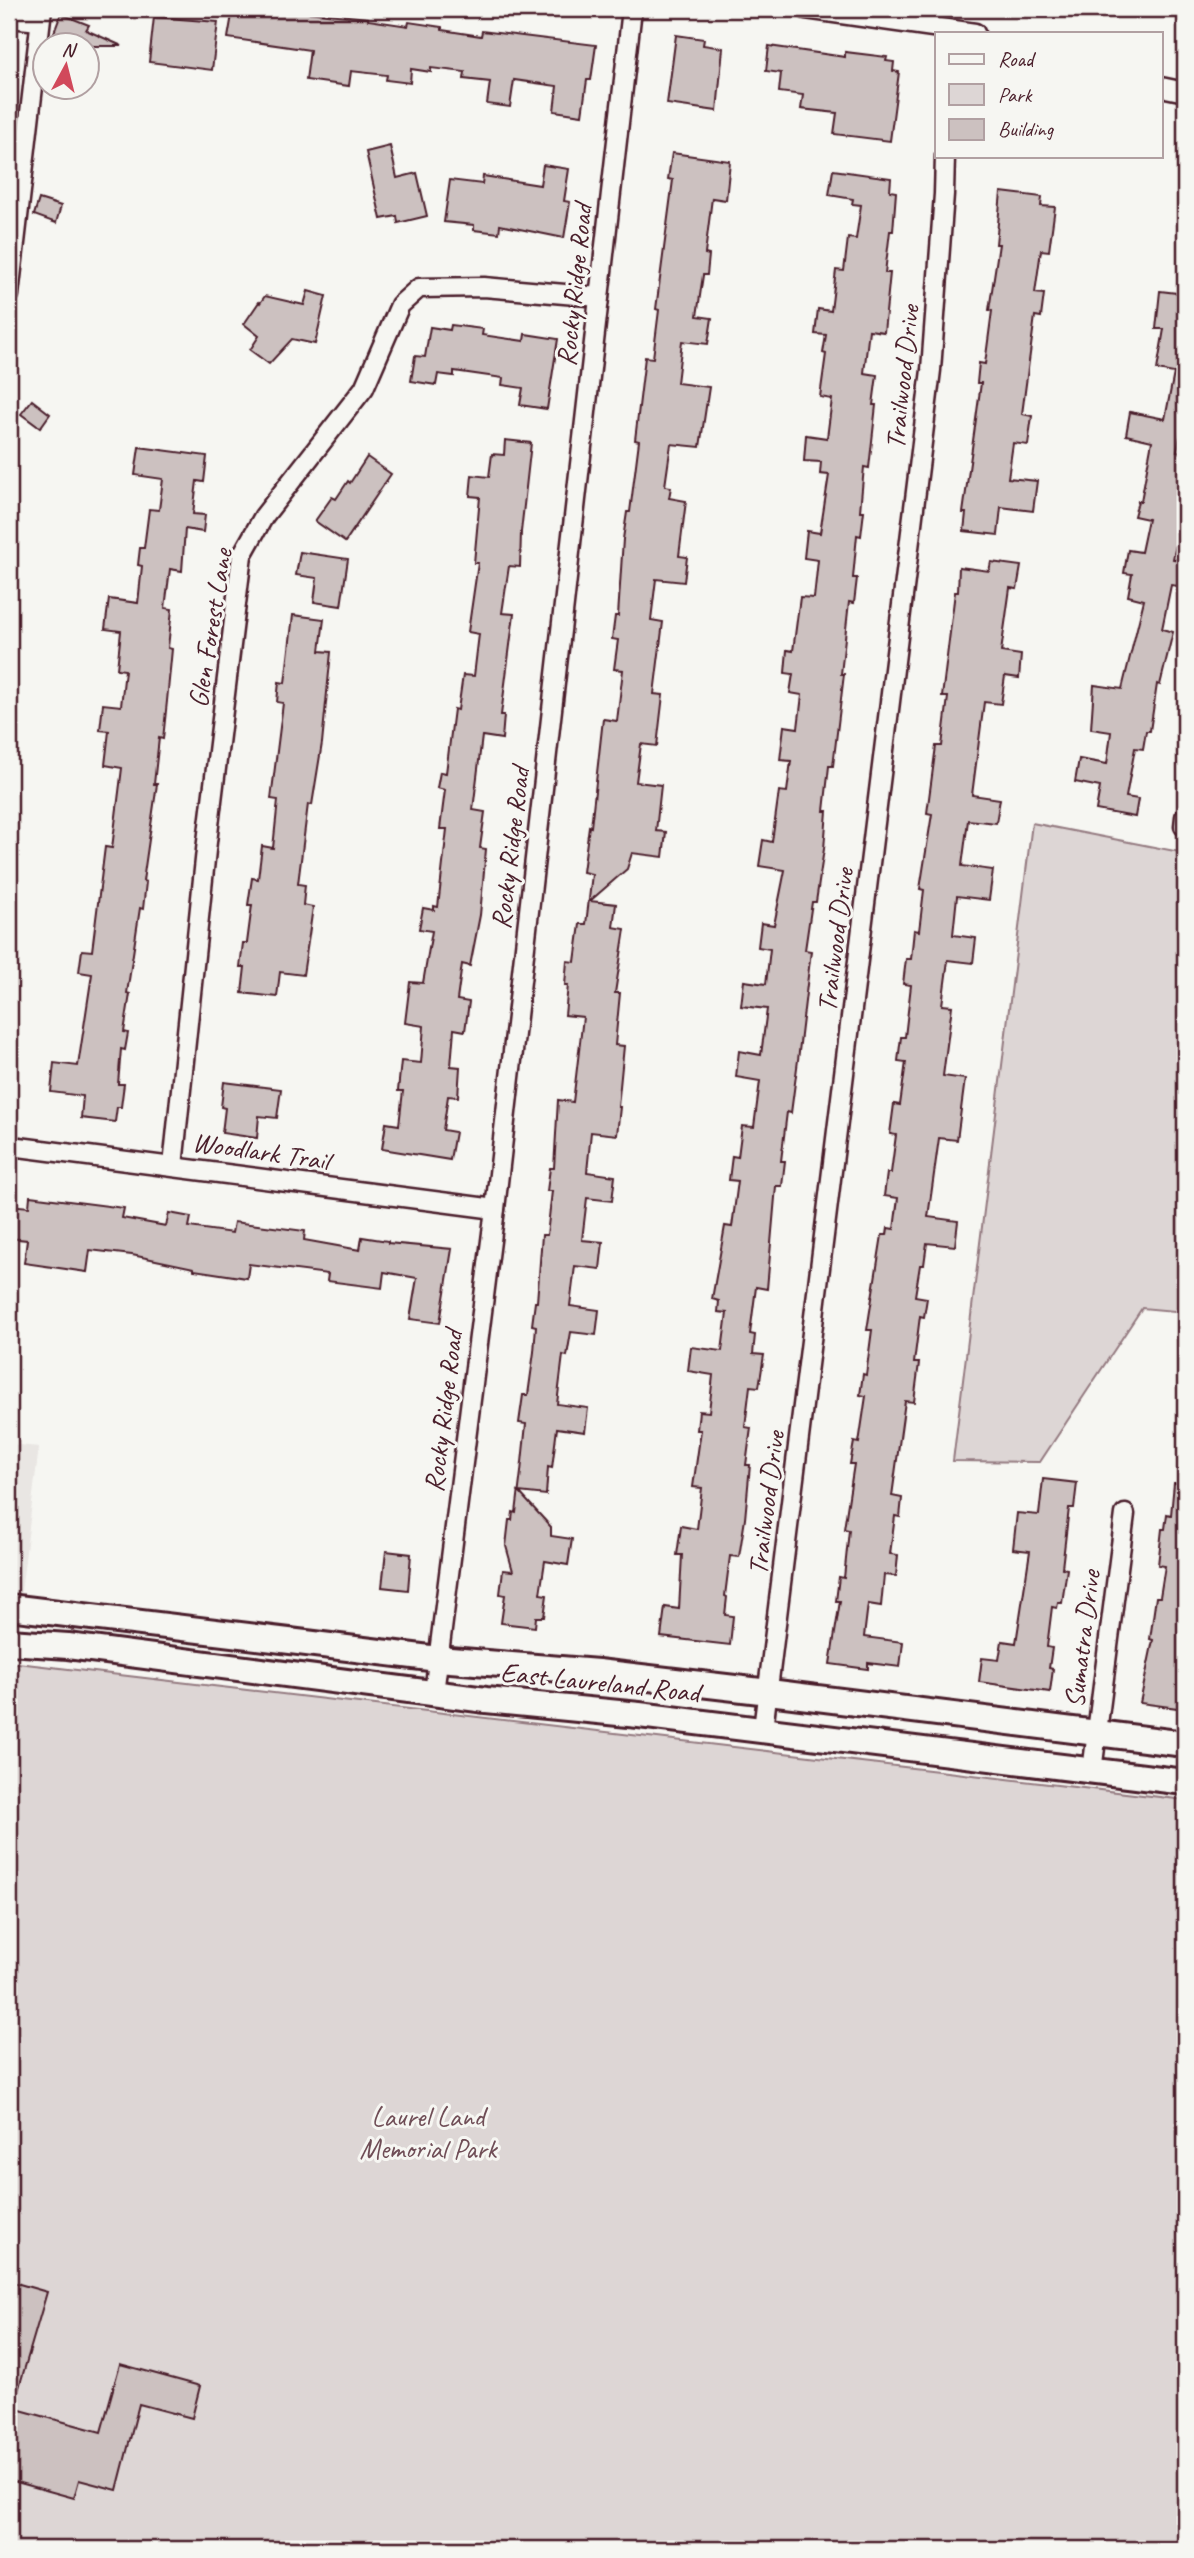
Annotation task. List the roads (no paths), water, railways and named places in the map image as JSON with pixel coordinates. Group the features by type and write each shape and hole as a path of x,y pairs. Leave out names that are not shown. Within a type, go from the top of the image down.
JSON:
{"main road":[{"name":"East Laureland Road","path":"9,1606 438,1659 598,1672 769,1692 1185,1744"},
{"name":"East Laureland Road","path":"9,1642 81,1648 536,1706 763,1729 1185,1782"}],"street":[{"name":"Rocky Ridge Road","path":"434,1693 495,1209 632,9"},
{"path":"806,9 947,31"},
{"path":"9,18 41,15 18,140 9,295"},
{"path":"1162,87 1185,92"},
{"name":"Trailwood Drive","path":"763,1729 929,384 945,158"},
{"name":"Glen Forest Lane","path":"173,1166 242,555 264,516 364,388 400,305 419,288 484,287 599,297"},
{"name":"Woodlark Trail","path":"19,1147 495,1209"},
{"name":"Sumatra Drive","path":"1093,1771 1125,1514"}],"park label":[{"name":"Laurel Land Memorial Park","path":"428,2132"}]}
